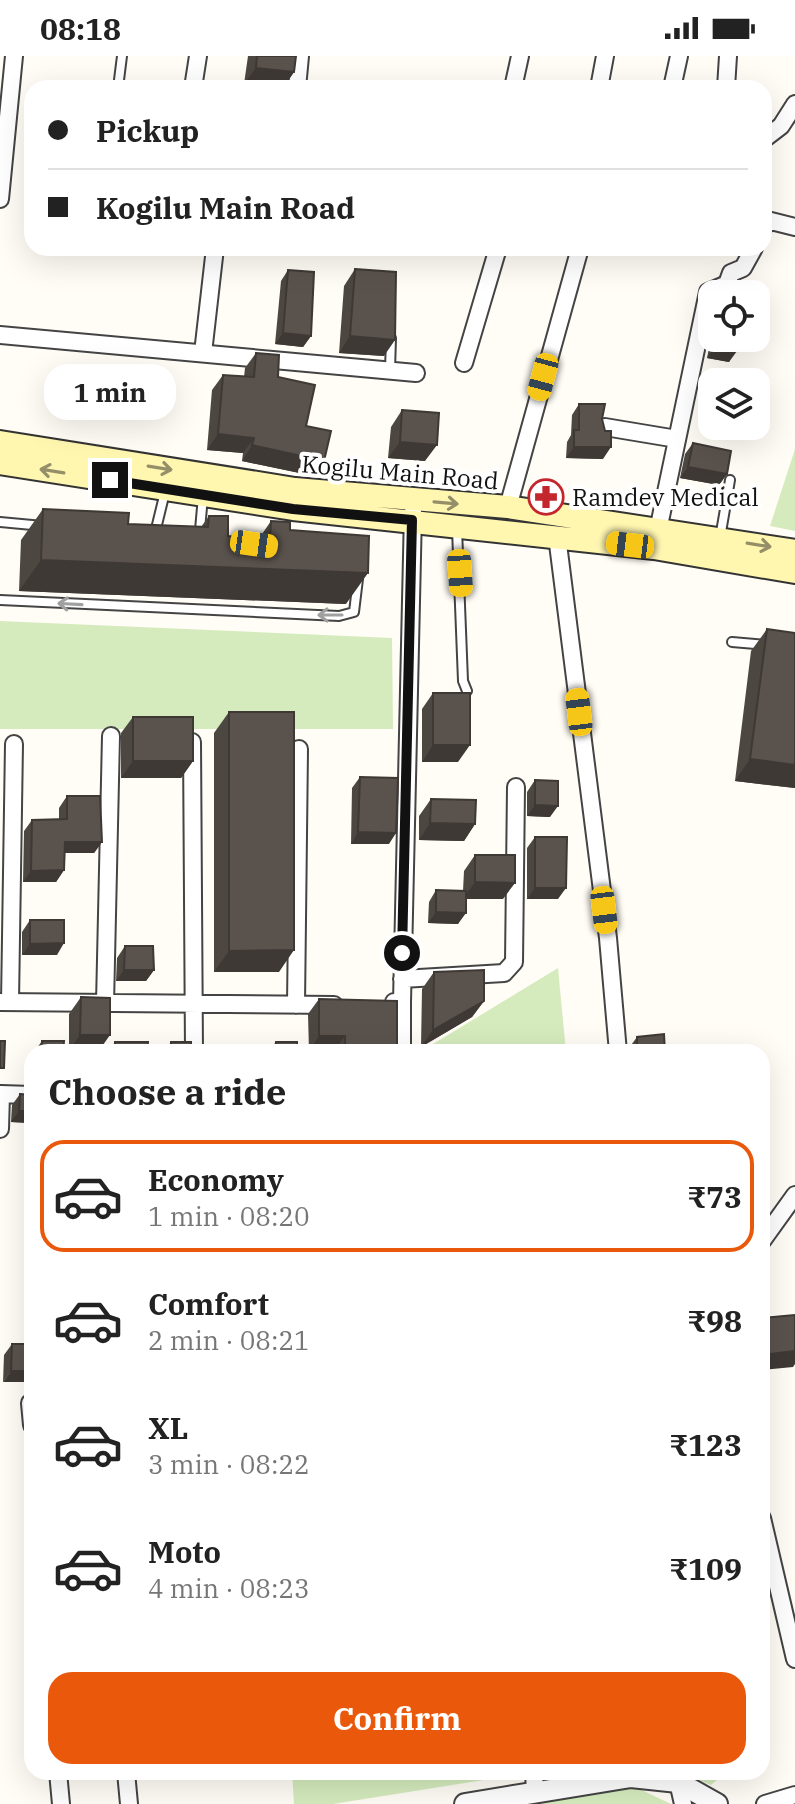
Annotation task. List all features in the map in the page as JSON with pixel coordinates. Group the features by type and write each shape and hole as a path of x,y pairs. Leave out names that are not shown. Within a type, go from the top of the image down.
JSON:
{"main road":[{"name":"Kogilu Main Road","path":"0,442 413,510 457,524 557,536 719,539 795,551"},
{"name":"Kogilu Main Road","path":"0,463 293,509 508,507 656,538 795,572"}],"street":[{"path":"0,199 14,56"},
{"path":"194,80 198,56"},
{"path":"298,80 300,56"},
{"path":"515,80 520,56"},
{"path":"600,80 605,56"},
{"path":"674,80 679,56"},
{"path":"726,80 728,56"},
{"path":"772,133 781,126 795,104"},
{"path":"772,221 795,227"},
{"path":"203,353 214,256"},
{"path":"464,363 496,256"},
{"path":"508,507 578,256"},
{"path":"656,538 708,292 727,284 731,273 743,268 750,256"},
{"path":"0,335 416,373"},
{"path":"605,427 677,439"},
{"path":"402,1044 413,510"},
{"path":"557,536 606,923 617,1044"},
{"path":"192,724 194,1044"},
{"path":"105,1004 111,736"},
{"path":"14,744 5,1002 349,1004"},
{"path":"296,1005 299,749"},
{"path":"402,979 504,973 511,969 514,962 516,787"},
{"path":"377,1003 402,1002"},
{"path":"0,1129 1,1094 24,1095"},
{"path":"770,1230 795,1195"},
{"path":"770,1550 794,1648"},
{"path":"59,1780 61,1804"},
{"path":"127,1780 129,1804"},
{"path":"473,1803 534,1782 573,1780"},
{"path":"659,1780 678,1782 717,1804"},
{"path":"678,1782 683,1804"},
{"path":"765,1804 795,1795"}],"lane":[{"path":"119,80 122,56"},
{"path":"390,370 392,328"},
{"path":"719,539 730,480"},
{"path":"146,537 156,533 165,489"},
{"path":"203,495 200,530 206,538 216,539"},
{"path":"0,522 60,528"},
{"path":"457,524 463,681 467,691"},
{"path":"0,600 339,616 354,612 359,563"},
{"path":"732,642 779,646"}],"green space":[{"path":"795,449 795,531 770,526"},
{"path":"0,621 392,638 393,729 0,729"},
{"path":"558,968 565,1044 433,1044"},
{"path":"292,1780 484,1780 333,1804 294,1804"},
{"path":"698,1780 717,1780 711,1785"},
{"path":"633,1786 671,1804 519,1804"}],"building":[{"path":"257,56 296,56 294,72 256,68"},
{"path":"355,269 396,272 395,340 350,336"},
{"path":"288,270 314,272 311,336 283,333"},
{"path":"256,353 279,355 278,377 315,385 306,426 331,431 324,461 252,445 254,438 218,434 223,375 254,377"},
{"path":"579,404 605,404 602,419 605,431 611,431 611,447 574,447 574,430 579,430"},
{"path":"402,410 439,413 437,445 400,442"},
{"path":"693,443 731,451 727,474 688,467"},
{"path":"43,509 129,513 128,524 208,527 209,516 228,516 228,536 270,537 271,521 290,522 290,530 369,536 368,573 41,560"},
{"path":"767,629 795,633 795,765 750,759"},
{"path":"433,693 470,693 470,745 433,745"},
{"path":"229,712 294,712 294,950 229,951"},
{"path":"133,717 193,717 193,761 133,761"},
{"path":"360,777 398,778 396,833 358,832"},
{"path":"535,780 558,781 558,806 535,805"},
{"path":"67,796 100,796 102,842 65,842 64,870 31,871 32,820 67,819"},
{"path":"431,799 476,800 475,824 430,823"},
{"path":"535,837 567,837 566,888 535,888"},
{"path":"475,855 515,855 515,883 475,882"},
{"path":"436,890 466,891 466,913 436,912"},
{"path":"30,920 64,920 64,943 30,944"},
{"path":"125,946 153,946 154,970 124,970"},
{"path":"484,970 484,1001 433,1030 434,972"},
{"path":"81,997 110,998 110,1035 80,1035"},
{"path":"319,999 397,1001 397,1044 345,1044 345,1036 319,1036"},
{"path":"664,1034 665,1044 637,1044 637,1037"},
{"path":"0,1041 5,1041 4,1068 0,1068"},
{"path":"42,1041 64,1041 64,1044 42,1044"},
{"path":"115,1042 148,1042 148,1044"},
{"path":"276,1042 297,1042 297,1044"},
{"path":"20,1094 24,1094 24,1111 19,1111"},
{"path":"795,1315 795,1351 770,1354 770,1317"},
{"path":"12,1344 24,1344 24,1371 11,1371"}],"place":[{"name":"Ramdev Medical","path":"546,497"}],"route":[{"path":"110,480 293,509 412,520 402,953"}]}
